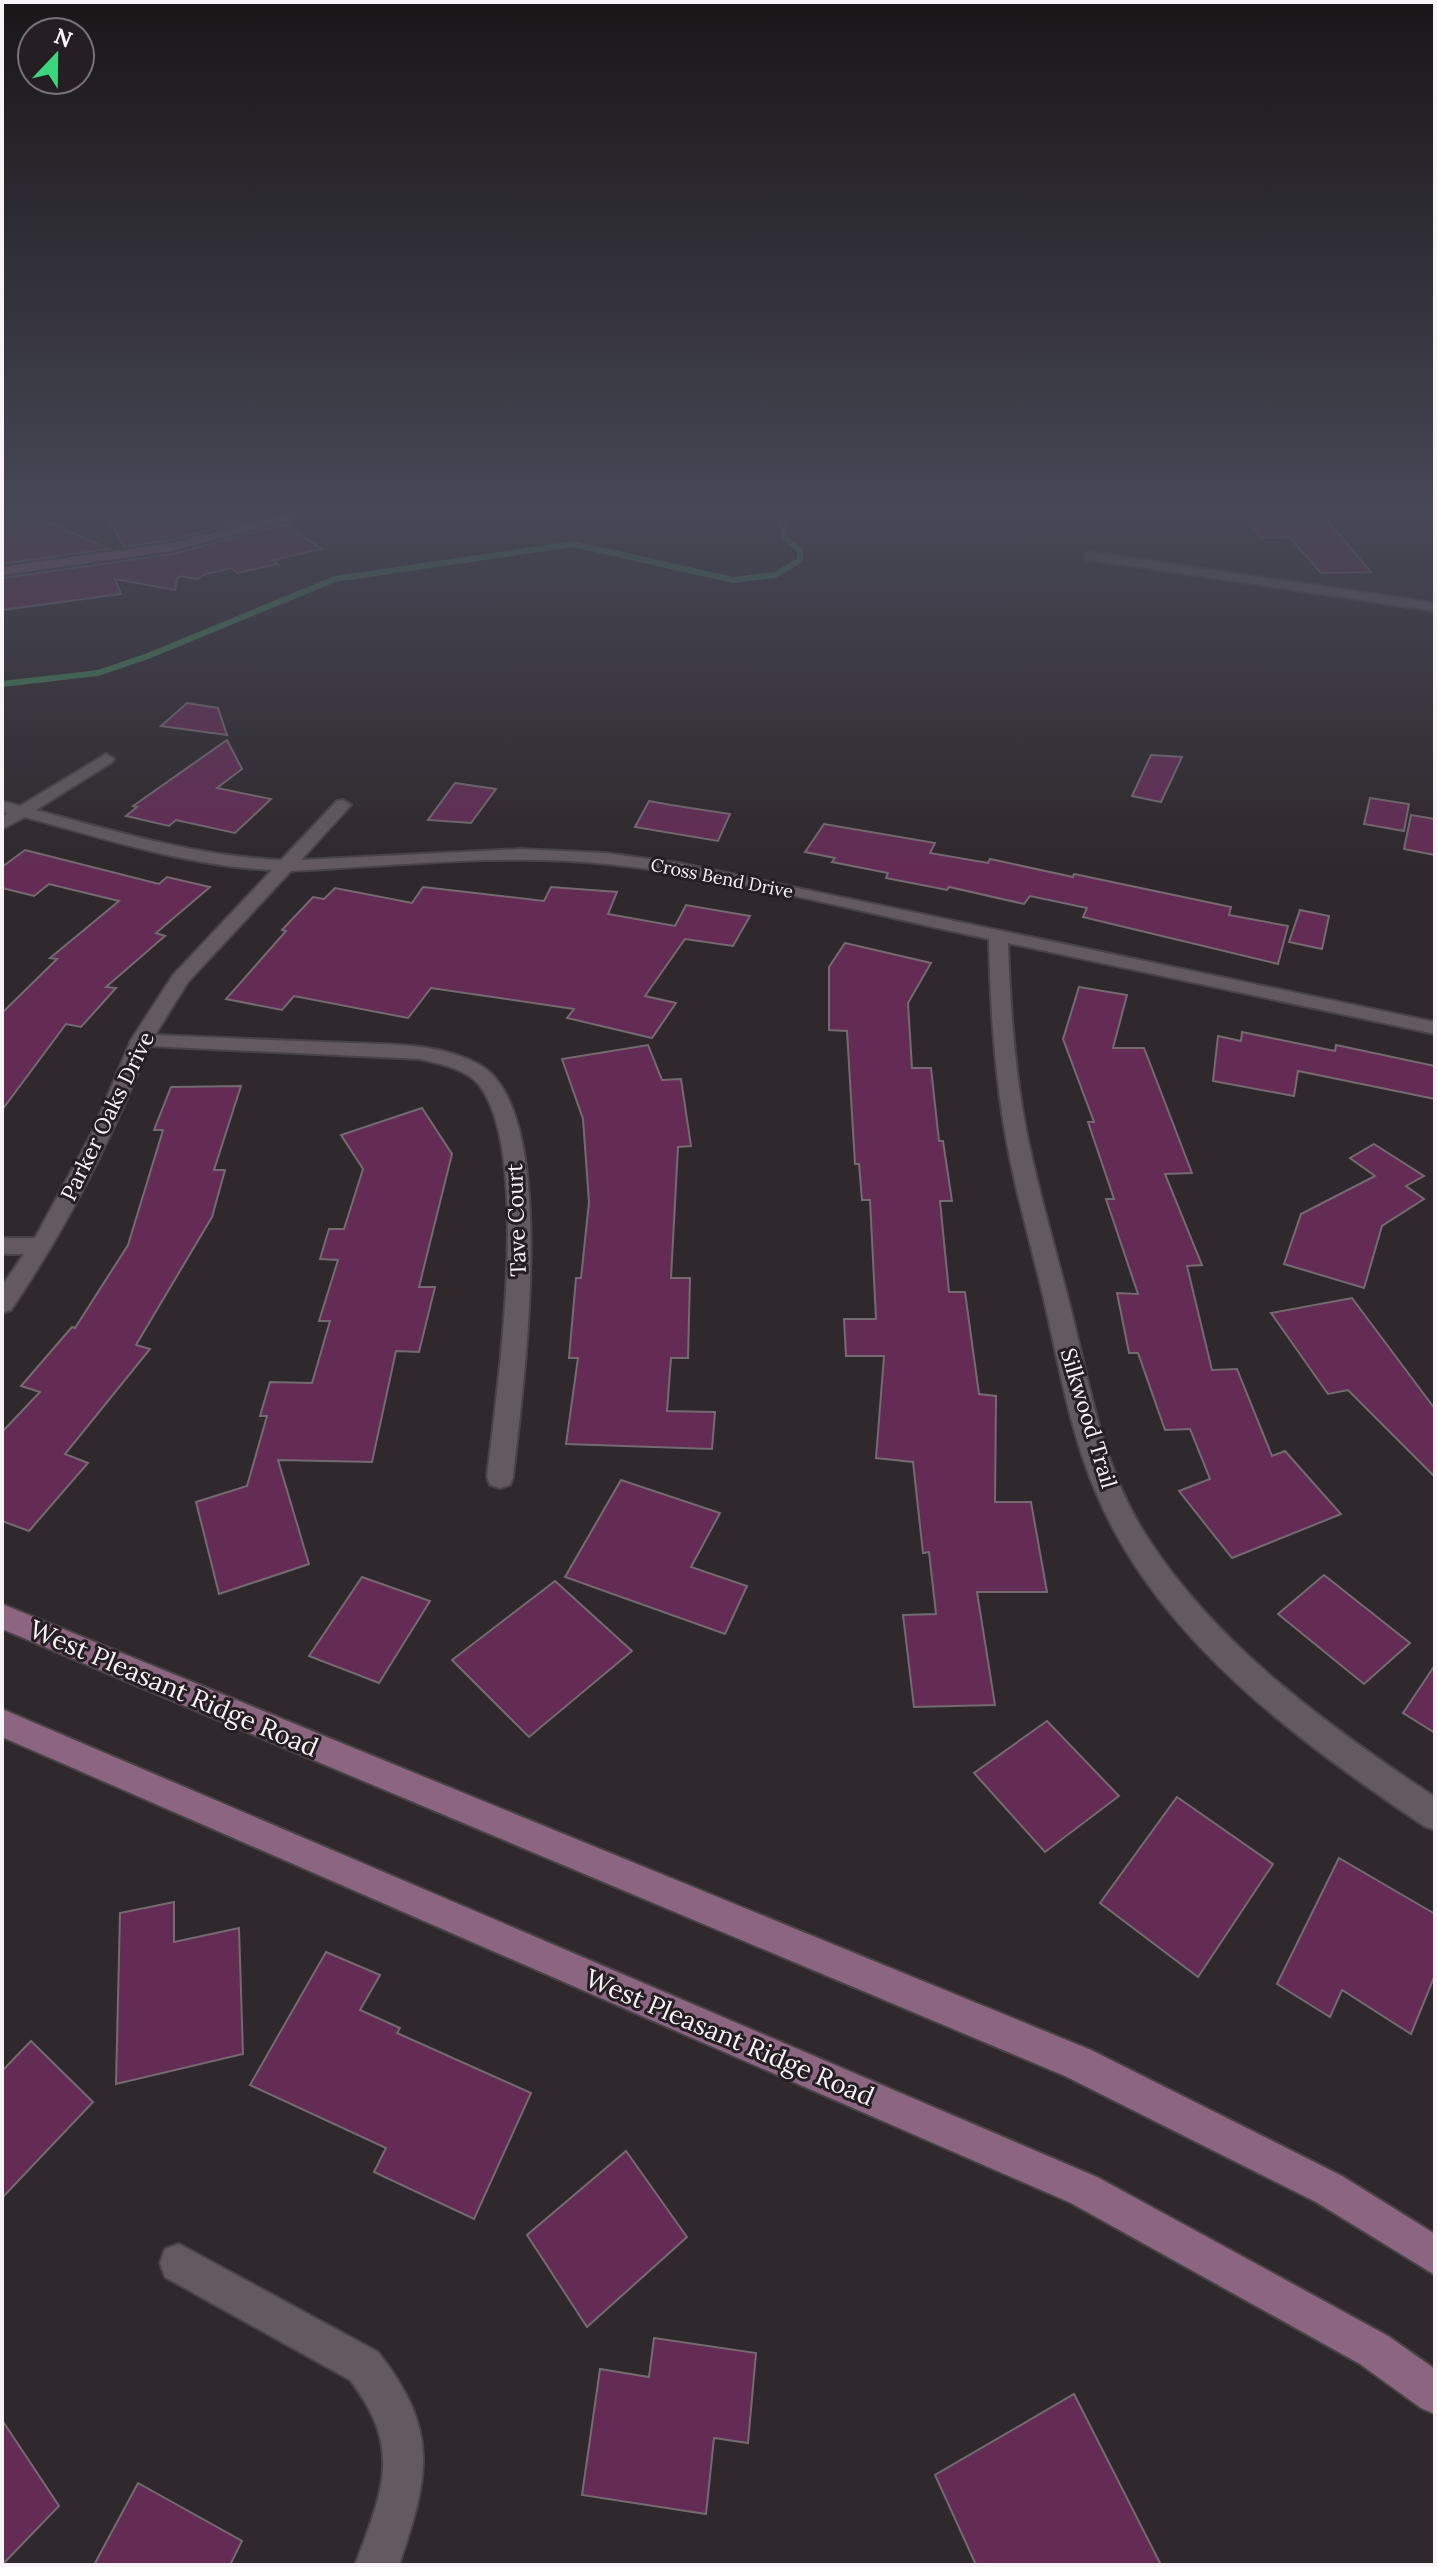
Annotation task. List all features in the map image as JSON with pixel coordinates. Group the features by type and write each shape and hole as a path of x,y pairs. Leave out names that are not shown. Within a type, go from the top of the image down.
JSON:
{"main road":[{"name":"West Pleasant Ridge Road","path":"2,1616 1078,2063 1329,2189 1435,2256"},
{"name":"West Pleasant Ridge Road","path":"2,1723 1084,2190 1374,2350 1435,2394"}],"street":[{"path":"2,824 106,759"},
{"name":"Parker Oaks Drive","path":"2,1304 42,1246 104,1131 141,1040 180,979 343,805"},
{"name":"Cross Bend Drive","path":"2,806 151,846 234,863 288,866 521,854 605,858 679,868 1435,1028"},
{"name":"Silkwood Trail","path":"998,935 1001,1025 1014,1124 1077,1389 1104,1479 1138,1547 1190,1617 1257,1684 1357,1764 1435,1815"},
{"name":"Tave Court","path":"141,1040 420,1053 454,1061 488,1081 506,1116 517,1166 520,1282 500,1477"},
{"path":"2,1246 42,1246"},
{"path":"179,2263 364,2366 386,2390 403,2435 406,2463 394,2519 377,2565"}],"building":[{"path":"187,703 218,708 227,735 161,726"},
{"path":"227,740 242,769 217,788 271,799 235,833 176,820 169,826 126,816 137,807 133,806"},
{"path":"1151,755 1182,757 1161,802 1132,796"},
{"path":"455,783 496,789 471,823 428,820"},
{"path":"1370,798 1409,804 1404,831 1364,824"},
{"path":"649,801 730,814 718,841 635,827"},
{"path":"1411,815 1435,819 1435,855 1404,849"},
{"path":"824,824 935,843 930,853 988,863 990,859 1073,877 1074,874 1231,907 1229,915 1288,926 1278,964 1083,917 1087,908 1030,896 1024,904 949,887 947,890 886,878 888,873 832,862 835,858 805,852"},
{"path":"25,850 159,884 167,877 210,887 156,933 165,936 106,987 116,988 81,1027 66,1024 2,1110 2,1013 57,959 50,958 119,901 49,884 34,896 2,888 2,867"},
{"path":"423,887 544,901 551,887 617,892 608,914 675,926 686,905 750,916 733,946 685,939 645,996 676,1003 652,1038 567,1018 574,1009 431,988 408,1018 294,996 282,1010 226,999 313,897 324,899 335,888 412,903"},
{"path":"1300,910 1329,916 1322,949 1289,942"},
{"path":"845,943 931,963 908,1003 912,1068 931,1068 939,1141 943,1141 952,1201 940,1201 949,1292 965,1292 979,1394 996,1396 995,1502 1031,1502 1047,1592 977,1592 995,1705 914,1707 903,1615 936,1614 929,1552 923,1553 913,1462 876,1458 884,1356 846,1356 844,1319 876,1319 870,1200 862,1200 859,1164 855,1164 847,1031 829,1030 829,967"},
{"path":"1079,987 1127,995 1113,1048 1144,1048 1192,1173 1165,1174 1202,1265 1187,1266 1212,1370 1237,1369 1272,1456 1285,1451 1341,1514 1232,1558 1179,1491 1210,1479 1190,1429 1165,1430 1138,1353 1129,1353 1117,1293 1138,1294 1106,1199 1114,1199 1088,1122 1094,1122 1063,1039"},
{"path":"1242,1032 1335,1051 1336,1045 1435,1066 1435,1099 1298,1071 1294,1096 1213,1081 1218,1036 1241,1041"},
{"path":"648,1045 662,1080 681,1079 691,1146 678,1147 671,1278 690,1278 688,1358 671,1358 667,1411 715,1412 712,1449 566,1444 578,1358 569,1358 576,1278 581,1278 589,1202 583,1119 562,1059"},
{"path":"241,1086 214,1170 225,1170 212,1217 136,1345 150,1349 65,1454 88,1463 29,1531 2,1521 2,1432 40,1392 21,1386 72,1327 75,1328 128,1245 163,1130 154,1130 171,1087"},
{"path":"422,1108 452,1154 419,1287 435,1287 419,1352 396,1351 372,1462 278,1460 309,1564 219,1594 196,1502 247,1486 267,1416 260,1416 270,1382 312,1383 330,1321 319,1321 338,1260 320,1259 329,1229 344,1229 363,1169 341,1135"},
{"path":"1374,1144 1424,1176 1406,1186 1424,1199 1382,1226 1364,1288 1284,1264 1301,1214 1375,1176 1350,1158"},
{"path":"1352,1298 1435,1409 1435,1477 1348,1390 1328,1394 1271,1313"},
{"path":"621,1480 720,1513 691,1567 747,1586 725,1634 565,1577"},
{"path":"1324,1575 1410,1643 1364,1684 1278,1614"},
{"path":"362,1577 430,1601 379,1683 309,1656"},
{"path":"555,1581 632,1651 529,1737 452,1660"},
{"path":"1435,1665 1435,1733 1403,1713"},
{"path":"1047,1721 1119,1796 1045,1852 974,1773"},
{"path":"1177,1797 1273,1864 1198,1977 1100,1903"},
{"path":"1339,1858 1435,1914 1435,1975 1411,2034 1342,1990 1330,2017 1277,1984"},
{"path":"174,1902 174,1942 239,1928 243,2054 116,2084 120,1913"},
{"path":"326,1952 380,1975 360,2010 400,2028 397,2033 531,2093 474,2219 374,2172 386,2148 250,2085"},
{"path":"31,2041 93,2102 2,2198 2,2071"},
{"path":"626,2151 687,2237 587,2327 527,2235"},
{"path":"654,2338 756,2353 748,2443 714,2438 706,2514 582,2495 600,2369 649,2377"},
{"path":"1074,2394 1161,2565 976,2565 935,2475"},
{"path":"2,2420 59,2506 2,2565"},
{"path":"138,2483 242,2541 230,2565 94,2565"}],"waterway":[{"path":"2,684 98,673 217,628"}]}
